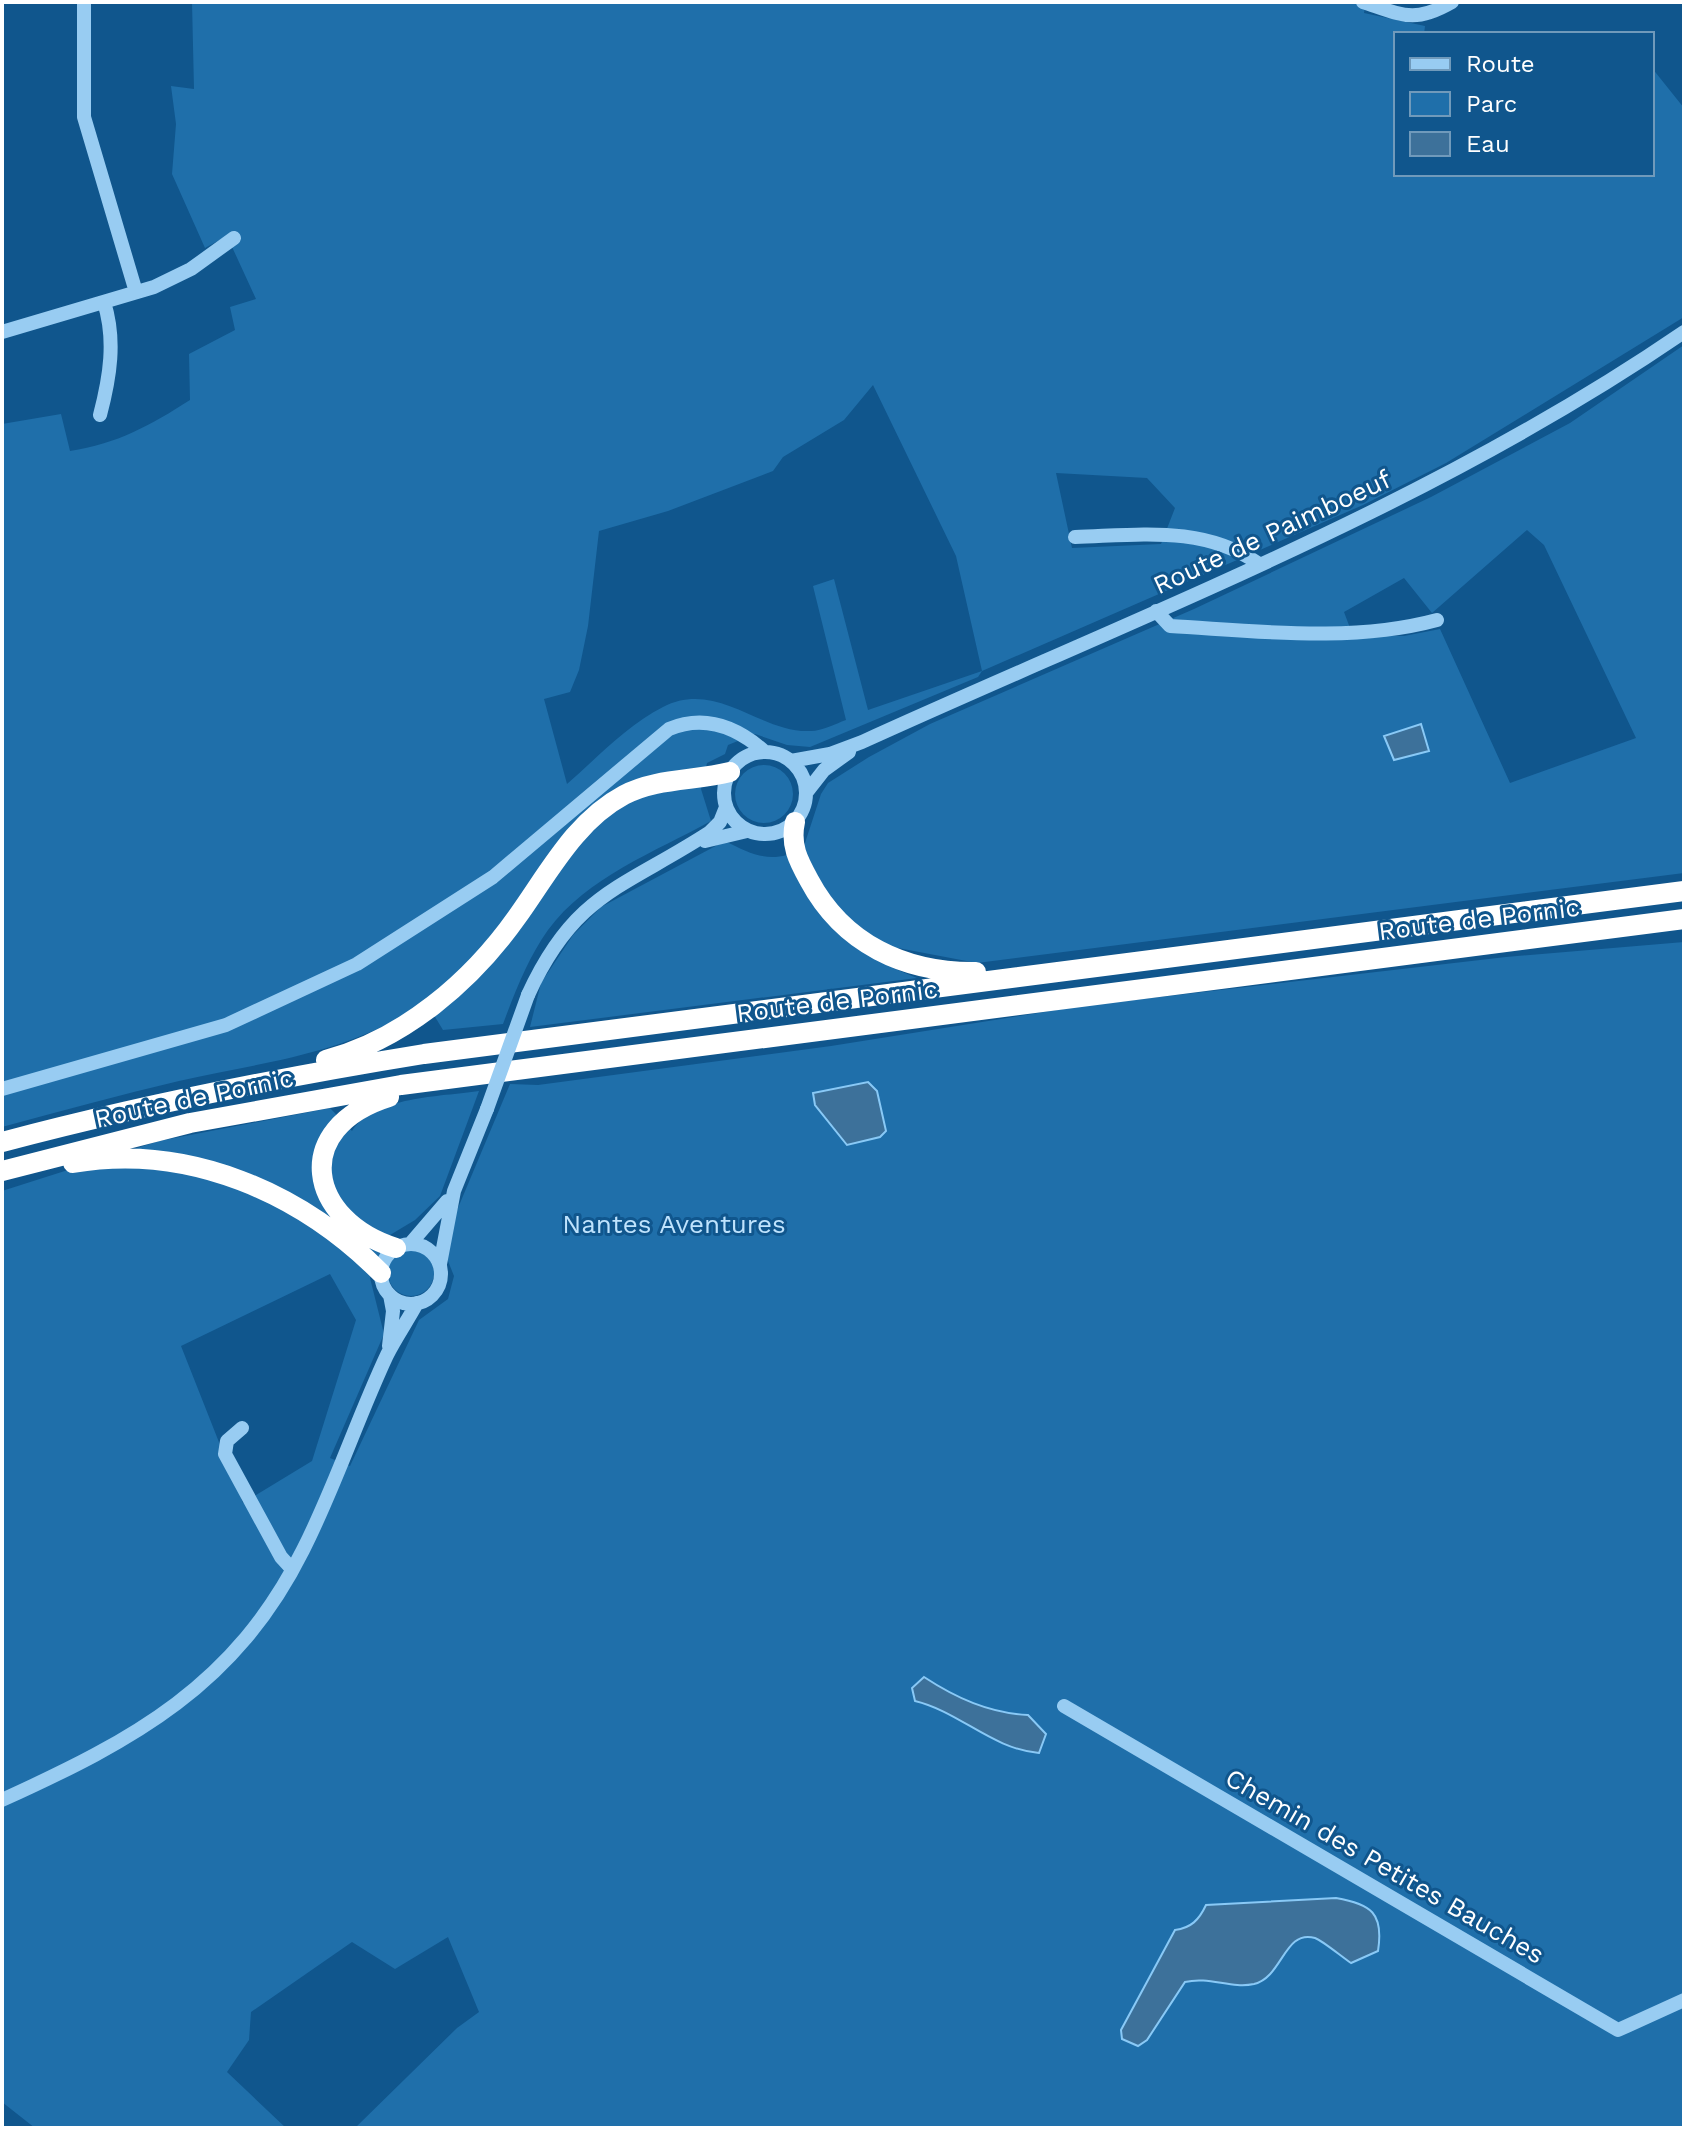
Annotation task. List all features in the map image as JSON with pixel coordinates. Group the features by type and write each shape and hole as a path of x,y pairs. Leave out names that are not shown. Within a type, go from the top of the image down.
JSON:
{"highway":[{"path":"273,1079 296,1066 357,1049 413,1018 451,991 500,940 574,837 607,806 649,785 735,766"},
{"path":"795,822 793,847 808,879 839,921 861,942 899,961 923,968 968,972 1006,969 1032,975"},
{"name":"Route de Pornic","path":"2,1142 117,1112 273,1079 530,1039 1684,891"},
{"name":"Route de Pornic","path":"2,1171 234,1114 485,1074 1684,919"},
{"path":"403,1246 370,1240 347,1221 326,1191 321,1160 331,1133 350,1113 364,1105 461,1085 485,1074"},
{"path":"30,1163 52,1166 119,1159 164,1162 236,1177 311,1213 356,1248 381,1273"}],"street":[{"path":"84,2 84,117 136,292"},
{"path":"1363,2 1401,14 1429,16 1452,2"},
{"path":"2,332 136,292 191,269 234,238"},
{"path":"100,415 112,344 104,302"},
{"name":"Route de Paimboeuf","path":"791,761 830,754 862,742 1376,512 1473,462 1589,395 1684,332"},
{"path":"1075,537 1193,536 1218,542 1259,564"},
{"path":"1156,611 1170,626 1293,633 1398,629 1437,620"},
{"path":"2,1089 226,1025 309,989 428,922 493,877 669,729 696,720 740,732 765,752 791,761 802,775 806,793 804,809 795,822 774,834 747,831 725,833 687,847"},
{"path":"725,727 738,740 735,766 724,789 726,807 734,821 747,831"},
{"name":"Route de Paimboeuf","path":"806,793 824,770 862,742"},
{"path":"735,766 765,752"},
{"path":"2,1800 97,1757 157,1720 232,1653 292,1569 319,1516 388,1353 417,1303 437,1289 446,1218 454,1191 528,995 553,944 586,909 617,886 687,847 720,822 726,807"},
{"path":"388,1353 393,1311 381,1273 385,1259 403,1246 454,1191"},
{"path":"403,1246 425,1247 440,1265"},
{"path":"390,1295 406,1303 417,1303"},
{"path":"242,1428 227,1441 225,1454 281,1557 292,1569"},
{"name":"Chemin des Petites Bauches","path":"1064,1706 1618,2030 1684,2000"}],"green space":[{"path":"192,2 1366,2 1364,13 1425,26 1424,32 1394,32 1394,176 1654,176 1654,70 1684,108 1684,317 1446,463 1363,505 982,671 978,677 810,747 787,745 755,734 728,745 725,754 707,763 701,789 711,821 623,867 564,911 534,952 503,1024 443,1030 426,1002 397,1020 307,1054 157,1086 2,1127 2,424 61,414 70,451 103,444 147,425 190,400 189,354 235,330 230,307 256,299 227,236 205,248 172,174 176,124 171,86 194,89","holes":["873,385 956,556 982,671 868,710 834,579 813,586 846,720 815,731 792,730 720,703 702,699 683,700 663,707 637,723 567,784 544,699 570,692 579,670 588,626 599,531 668,511 773,471 783,457 844,420","1056,473 1147,478 1175,508 1161,544 1072,548"]},
{"path":"1684,345 1684,873 977,963 898,948 893,968 917,978 530,1027 541,983 573,935 601,907 725,841 745,851 772,857 803,849 821,794 828,783 869,757 930,724 1194,609 1431,497 1570,423","holes":["1527,530 1544,545 1636,738 1510,783 1440,629 1404,636 1353,636 1344,612 1404,578 1432,613"]},
{"path":"764,765 785,773 793,794 785,815 764,823 743,815 735,794 743,773"},
{"name":"Nantes Aventures","path":"1684,942 1684,2128 355,2128 457,2028 479,2012 448,1937 395,1969 352,1942 251,2012 249,2040 227,2072 286,2128 35,2128 2,2102 2,1191 159,1141 330,1108 352,1131 362,1119 392,1105 479,1091 440,1196 415,1220 390,1235 370,1278 384,1334 330,1458 350,1466 419,1320 448,1299 454,1276 442,1246 510,1084 538,1085 831,1046 1082,1006 1506,957","holes":["330,1274 356,1320 312,1461 243,1503 181,1346"]},
{"path":"411,1250 427,1257 434,1273 427,1289 411,1296 395,1289 388,1273 395,1257"}],"water":[{"path":"1421,724 1429,751 1394,760 1384,736"},
{"path":"868,1082 877,1091 886,1131 880,1137 847,1145 815,1105 813,1093"},
{"path":"924,1677 973,1703 1028,1715 1046,1734 1039,1753 1006,1745 947,1713 915,1701 912,1688"},
{"path":"1336,1898 1358,1903 1372,1912 1379,1928 1378,1951 1351,1963 1315,1938 1296,1940 1264,1980 1245,1985 1203,1980 1185,1982 1147,2040 1138,2046 1122,2039 1121,2030 1175,1930 1194,1922 1206,1905"}]}
